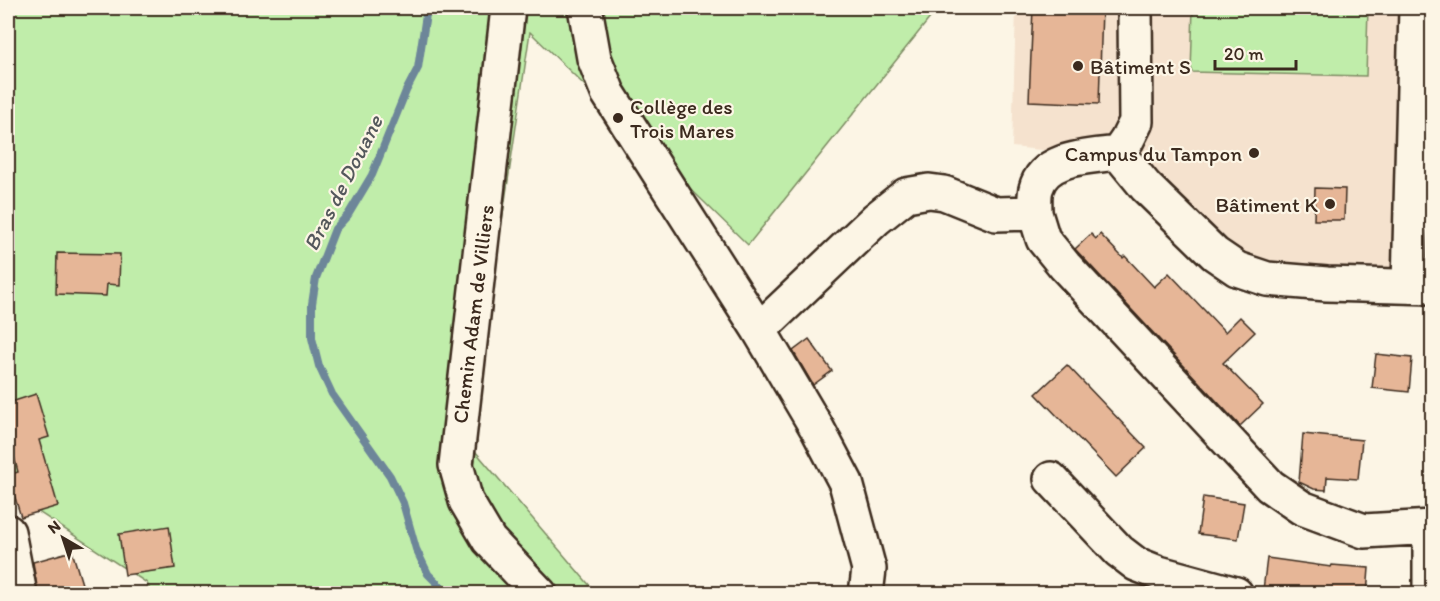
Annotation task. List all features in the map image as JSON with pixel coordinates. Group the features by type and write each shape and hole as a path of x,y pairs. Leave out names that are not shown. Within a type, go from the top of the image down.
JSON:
{"street":[{"name":"Chemin Adam de Villiers","path":"508,8 456,465 466,501 489,540 540,594"},
{"path":"586,8 594,58 608,93 759,330 818,430 846,483 869,569 866,594"},
{"path":"1135,8 1136,122 1118,153 1059,163 1045,171 1036,188 1035,213 1043,239 1065,266 1270,486 1302,508 1364,531 1431,527 1430,594"},
{"path":"1118,153 1146,187 1215,254 1237,269 1267,279 1327,284 1421,287 1416,8"},
{"path":"759,330 876,219 906,195 929,191 944,193 996,214 1035,213"},
{"path":"1051,479 1119,552 1136,564 1159,573 1236,594"},
{"path":"8,532 20,594"}],"shaded area":[{"name":"Campus du Tampon","path":"1016,8 1432,8 1432,289 1253,262 1139,160 1012,147"}],"green space":[{"path":"8,8 938,8 748,245 530,32 469,444 597,594 151,593 147,583 8,492"},
{"path":"1193,8 1368,8 1366,76 1191,72"}],"building":[{"name":"Bâtiment S","path":"1033,8 1102,8 1099,104 1029,101"},
{"name":"Bâtiment K","path":"1315,188 1345,189 1344,220 1314,220"},
{"path":"1091,234 1096,239 1100,234 1123,258 1125,256 1154,287 1169,273 1225,332 1240,317 1255,332 1223,363 1263,404 1240,426 1075,249"},
{"path":"57,253 120,254 119,285 107,284 106,296 56,294"},
{"path":"809,339 832,371 813,385 793,351"},
{"path":"1376,354 1412,358 1409,392 1372,388"},
{"path":"1067,365 1146,448 1116,477 1036,394"},
{"path":"36,394 49,437 39,440 58,506 21,517 8,475 18,472 8,433 8,403"},
{"path":"1303,434 1362,440 1358,479 1327,477 1326,490 1314,489 1299,482"},
{"path":"1203,497 1244,503 1238,539 1198,534"},
{"path":"169,526 175,568 125,575 119,534"},
{"path":"72,551 85,594 38,594 33,562"},
{"path":"1267,558 1331,567 1332,565 1369,568 1367,594 1298,594 1263,590"}],"waterway":[{"name":"Bras de Douane","path":"427,8 418,68 406,91 372,175 348,215 335,229 316,278 312,304 312,338 319,366 332,394 390,476 403,503 416,549 428,574 448,594"}],"place":[{"name":"Bâtiment S","path":"1078,66"},
{"name":"Collège des Trois Mares","path":"618,118"},
{"name":"Campus du Tampon","path":"1254,153"},
{"name":"Bâtiment K","path":"1330,204"}]}
